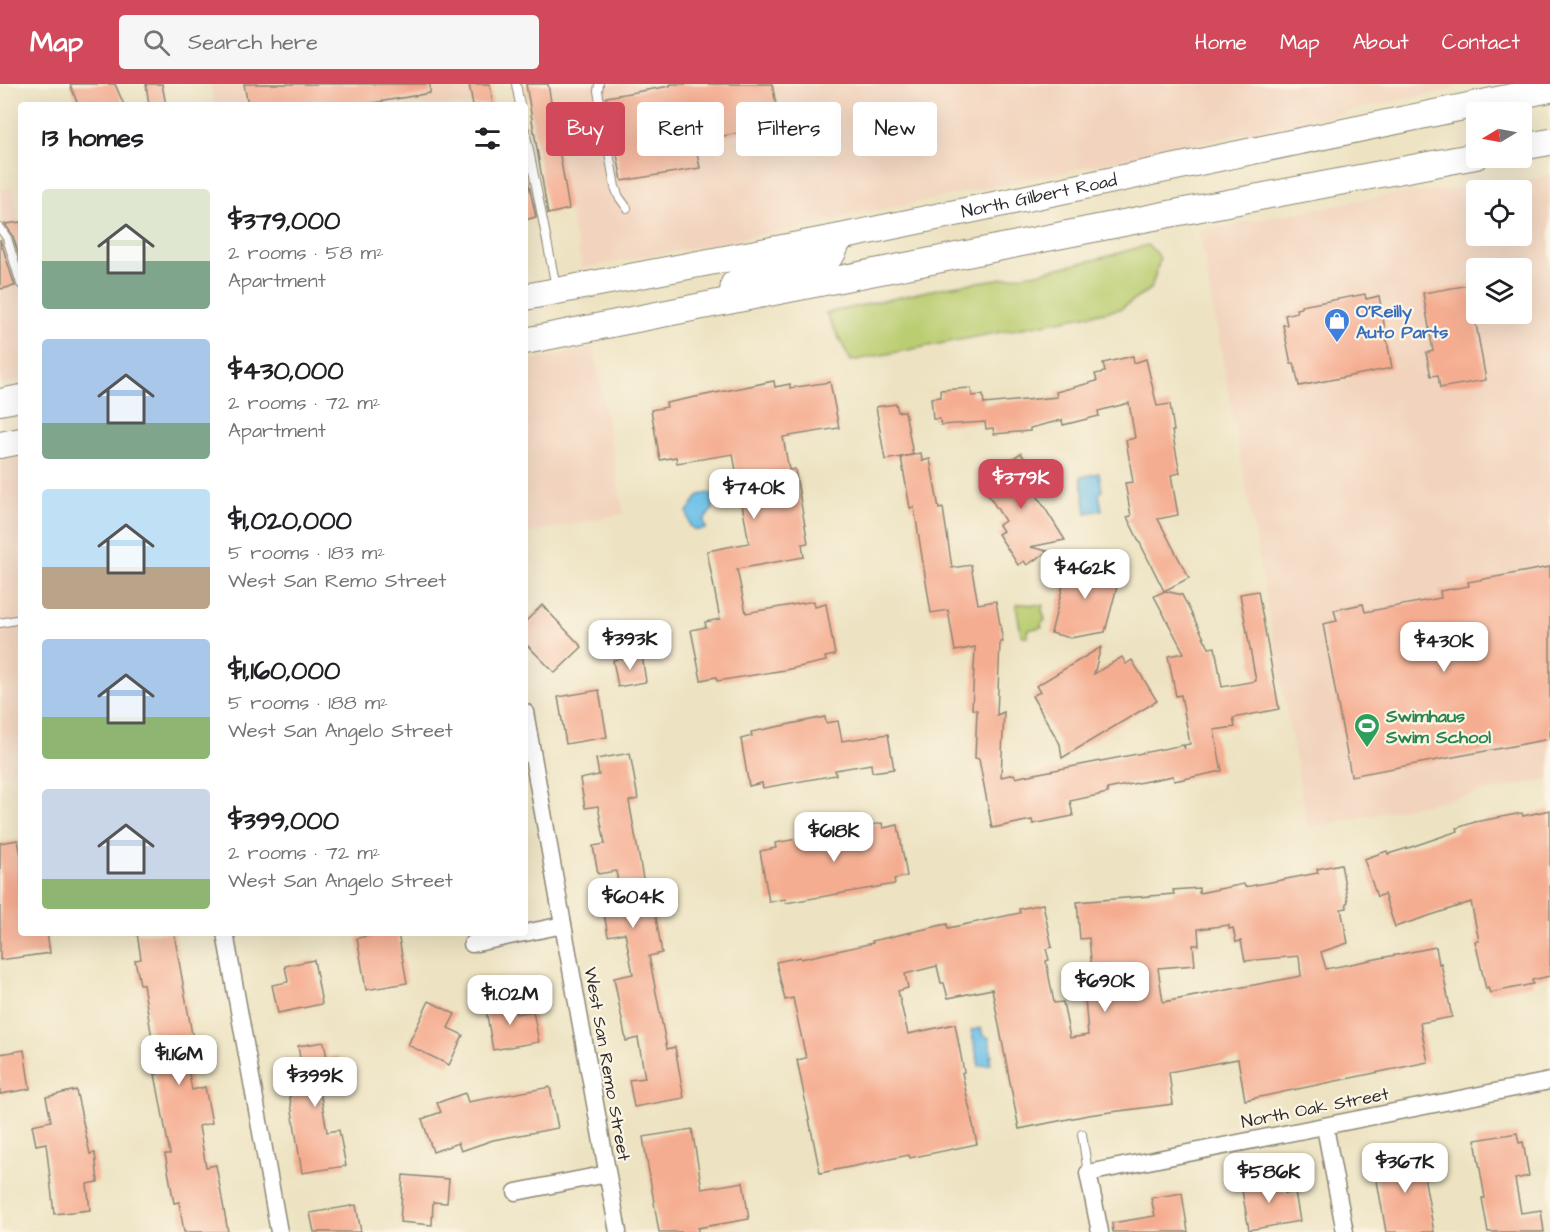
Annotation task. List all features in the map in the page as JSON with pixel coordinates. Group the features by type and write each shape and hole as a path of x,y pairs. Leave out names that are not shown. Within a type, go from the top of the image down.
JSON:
{"main road":[{"name":"North Gilbert Road","path":"528,296 840,237 1550,89"},
{"path":"1532,145 1550,142"},
{"path":"528,340 1466,158"},
{"path":"732,299 734,284 741,279 755,274 819,263 832,255 840,237"},
{"path":"0,402 18,399"},
{"path":"0,445 18,442"}],"street":[{"name":"West San Remo Street","path":"528,729 618,1232"},
{"path":"528,932 563,925"},
{"path":"226,936 279,1232"},
{"path":"472,944 511,936"},
{"name":"North Oak Street","path":"1088,1173 1550,1081"},
{"path":"1325,1127 1345,1232"},
{"path":"1088,1173 1100,1232"},
{"name":"West San Remo Street","path":"516,1192 607,1174"}],"lane":[{"path":"516,84 519,102"},
{"path":"599,84 598,91 615,187 627,208"},
{"path":"528,146 556,291"},
{"path":"0,228 7,238 18,274"},
{"path":"0,623 18,620"},
{"path":"1082,1134 1088,1173"}],"shaded area":[{"path":"210,84 469,84 472,102 213,102"},
{"path":"548,84 1463,84 1440,92 1043,176 726,242 582,268 560,156 625,156 625,102 551,102"},
{"path":"1550,175 1550,779 1308,828 1199,231 1393,194 1466,188 1466,246 1532,246 1532,180 1525,180"},
{"path":"13,187 18,218 18,381 0,384 0,190"},
{"path":"594,348 624,514 528,533 528,360"},
{"path":"18,458 18,770 0,773 0,461"}],"green space":[{"path":"1147,245 1156,252 1160,259 1151,289 1120,309 851,361 826,313 946,287 1037,273"},
{"path":"1016,605 1043,605 1045,620 1041,624 1042,627 1027,630 1028,637 1021,634"}],"water":[{"path":"1099,473 1102,510 1086,513 1081,477"},
{"path":"709,493 712,495 713,509 704,520 706,529 696,530 690,526 687,512 699,495"},
{"path":"981,1028 983,1035 989,1038 992,1056 990,1057 991,1064 979,1066 971,1030"}],"building":[{"path":"70,84 115,84 123,102 77,102"},
{"path":"146,84 162,84 165,102 149,102"},
{"path":"244,84 430,84 430,93 378,102 247,102"},
{"path":"469,84 490,84 493,102 472,102"},
{"path":"526,84 548,84 551,102 546,102 546,156 560,156 569,209 548,214"},
{"path":"670,84 772,84 776,102 736,102 736,133 724,136 724,102 637,102 637,156 698,156 700,168 622,181 617,156 625,156 625,102 607,102 606,97 670,86"},
{"path":"528,181 536,217 528,219"},
{"path":"18,222 18,252 13,236 5,224"},
{"path":"0,239 15,286 0,289"},
{"path":"1466,286 1466,324 1476,324 1486,380 1440,388 1438,375 1431,376 1426,353 1433,351 1423,293"},
{"name":"O'Reilly Auto Parts","path":"1365,294 1366,299 1379,296 1392,368 1299,386 1294,363 1291,364 1283,325 1287,325 1285,315 1297,312 1296,309 1301,306"},
{"path":"1133,356 1134,363 1146,359 1157,406 1170,404 1174,431 1172,431 1180,473 1171,475 1178,515 1158,519 1189,578 1164,591 1127,517 1131,516 1125,483 1133,482 1126,440 1135,438 1129,403 1098,411 1099,416 1063,425 1062,420 1030,428 1030,431 994,434 993,428 986,429 985,422 941,425 940,419 933,419 931,398 941,397 940,390 971,388 972,396 983,395 984,404 1057,397 1056,392 1097,381 1095,374 1105,372 1103,363"},
{"path":"774,381 775,387 790,384 790,388 830,382 839,428 783,437 789,470 795,469 808,543 802,544 804,557 737,569 746,613 814,601 815,607 826,604 835,655 825,657 826,661 785,670 717,681 716,677 701,680 691,630 706,627 705,622 720,619 707,551 749,543 733,454 677,463 676,457 660,460 651,410 667,407 666,403"},
{"path":"896,404 898,412 905,411 913,455 885,460 876,407"},
{"path":"921,453 922,461 930,459 939,509 943,508 952,568 971,565 978,604 996,601 1003,642 1000,642 997,715 1004,712 1001,777 1014,774 1016,778 1183,745 1185,749 1184,745 1190,744 1181,695 1176,696 1168,656 1184,653 1154,596 1165,591 1182,595 1209,648 1215,647 1222,687 1256,681 1240,594 1258,591 1279,709 1233,718 1235,727 1214,730 1222,771 1174,781 1173,776 1107,789 1108,793 1070,801 1073,816 1033,824 1032,820 992,828 979,759 975,758 977,710 972,709 975,647 955,651 948,610 931,613 914,507 910,508 901,457"},
{"path":"1021,453 1044,489 1036,494 1065,540 1030,547 1048,551 1027,565 1024,561 1018,565 998,534 1003,531 999,525 1005,521 982,485 987,483 983,477"},
{"path":"1070,557 1113,568 1111,576 1119,579 1105,632 1070,638 1051,633"},
{"path":"1550,567 1550,739 1351,776 1323,624 1337,621 1334,610 1363,604 1365,612 1441,598 1440,591 1469,586 1468,582"},
{"path":"542,605 582,647 555,673 528,646 528,619"},
{"path":"1101,647 1094,674 1122,657 1126,664 1132,660 1157,701 1062,758 1060,744 1032,696 1040,692 1036,686"},
{"path":"642,655 646,682 618,687 613,660"},
{"path":"599,690 607,737 566,744 558,697"},
{"path":"825,717 826,723 838,721 842,741 888,734 894,769 872,772 871,764 835,770 836,775 763,788 762,783 749,786 741,739 752,736 751,732"},
{"path":"630,753 638,799 629,801 647,901 653,900 662,953 649,956 667,1049 675,1047 684,1098 634,1107 629,1080 645,1078 638,1038 626,1041 614,978 633,974 625,933 608,936 603,908 622,905 616,871 598,874 593,846 605,844 598,806 585,808 580,779 599,775 596,759"},
{"path":"1550,810 1550,976 1532,980 1533,984 1490,993 1488,988 1486,989 1475,941 1479,941 1471,902 1395,927 1384,894 1377,897 1364,859 1387,851 1388,854 1411,847 1458,831 1457,828 1475,822"},
{"path":"882,823 883,828 898,825 907,876 894,879 895,884 786,903 785,899 769,902 760,851 776,848 775,843"},
{"path":"18,840 18,936 47,936 50,953 0,960 0,843"},
{"path":"1341,864 1348,902 1346,903 1347,908 1341,909 1348,943 1321,952 1326,969 1436,947 1452,1017 1420,1023 1428,1062 1245,1100 1238,1059 1169,1072 1173,1104 1088,1115 1019,1129 992,989 948,998 937,966 905,974 908,988 898,991 908,1034 955,1024 964,1072 962,1073 977,1144 820,1173 797,1060 806,1058 793,998 785,1000 776,962 800,957 801,959 873,943 872,941 947,924 948,928 1020,913 1019,909 1043,904 1052,947 1046,949 1049,960 1046,961 1054,1003 1063,1002 1070,1038 1088,1035 1085,998 1088,997 1088,992 1094,992 1089,938 1080,939 1077,902 1174,894 1173,890 1199,888 1199,893 1244,884 1245,887 1318,873 1317,869","holes":["1229,925 1229,929 1233,928 1236,942 1241,941 1245,961 1299,956 1301,976 1163,1002 1158,968 1195,965 1193,945 1199,945 1198,929"]},
{"path":"137,936 175,936 195,1051 185,1053 192,1090 205,1087 212,1123 199,1126 206,1167 216,1165 228,1232 184,1232 179,1202 174,1203 165,1154 170,1154 155,1074 158,1074 143,984 140,984 135,960 141,959"},
{"path":"399,936 407,983 366,990 357,938"},
{"path":"314,960 322,1004 278,1013 272,985 288,982 285,966"},
{"path":"514,999 516,1014 533,1011 539,1042 493,1050 485,1004"},
{"path":"429,1001 455,1014 448,1028 463,1035 449,1065 408,1045"},
{"path":"324,1042 327,1058 338,1056 344,1086 320,1091 327,1132 339,1130 346,1166 302,1173 285,1067 301,1064 298,1046"},
{"path":"24,1050 30,1089 0,1094 0,1054"},
{"path":"550,1087 558,1128 493,1140 461,1151 458,1143 433,1152 422,1119 441,1112 437,1103 465,1093 468,1102"},
{"path":"76,1090 90,1154 95,1153 98,1182 87,1184 90,1210 54,1214 46,1143 36,1145 32,1125 51,1121 46,1097"},
{"path":"692,1129 702,1189 743,1182 749,1219 698,1228 698,1232 659,1232 643,1137"},
{"path":"1517,1133 1519,1143 1523,1142 1529,1176 1515,1179 1521,1213 1541,1210 1544,1232 1488,1232 1475,1140"},
{"path":"1419,1147 1434,1232 1386,1232 1376,1175 1393,1172 1389,1152"},
{"path":"403,1175 449,1179 447,1203 433,1202 432,1225 400,1222"},
{"path":"1283,1178 1285,1194 1295,1192 1300,1221 1249,1230 1241,1185"},
{"path":"1182,1193 1188,1232 1113,1232 1112,1223 1155,1216 1151,1198"},
{"path":"356,1205 361,1232 314,1232 310,1213"}],"place":[{"name":"O'Reilly Auto Parts","path":"1337,344"},
{"name":"Swimhaus Swim School","path":"1367,749"}]}
